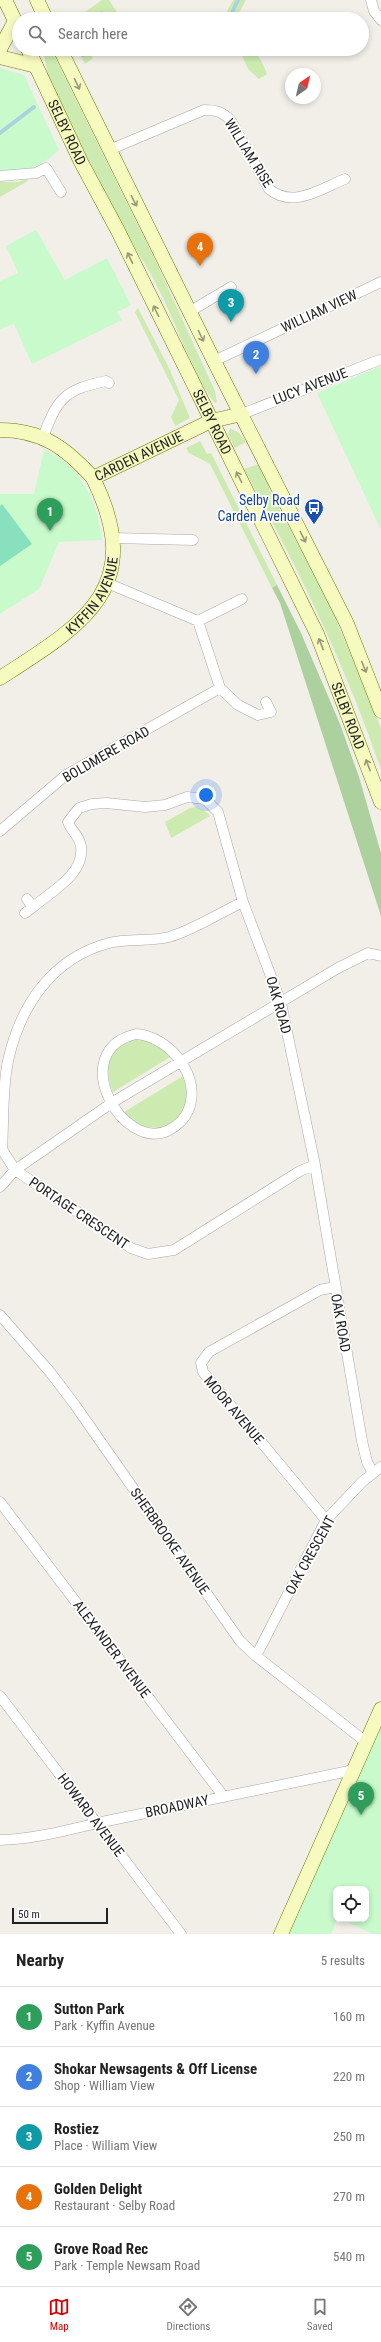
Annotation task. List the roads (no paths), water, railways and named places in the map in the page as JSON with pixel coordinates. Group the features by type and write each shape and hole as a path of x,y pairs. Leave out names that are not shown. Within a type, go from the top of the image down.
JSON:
{"main road":[{"path":"5,0 12,15"},
{"path":"37,0 43,12"},
{"path":"0,49 12,32"},
{"name":"SELBY ROAD","path":"31,56 81,162 121,238 317,634 381,802"},
{"name":"SELBY ROAD","path":"63,56 189,312 242,414 347,624 381,711"},
{"path":"0,57 36,66"},
{"name":"CARDEN AVENUE","path":"0,430 13,430 43,437 77,460 93,478 211,421 242,414"},
{"name":"KYFFIN AVENUE","path":"0,678 68,633 86,616 98,600 107,583 112,561 113,538 103,498 93,478"},
{"path":"281,1934 381,1709"}],"street":[{"path":"371,0 374,11 381,20"},
{"name":"WILLIAM RISE","path":"109,150 204,110 215,110 224,113 232,121 269,189 277,195 286,199 297,199 345,179"},
{"path":"0,176 36,173 46,168 61,192"},
{"name":"WILLIAM VIEW","path":"214,362 381,282"},
{"path":"189,312 232,287"},
{"name":"LUCY AVENUE","path":"242,414 379,360"},
{"path":"43,437 53,411 63,398 81,387 106,380 110,383"},
{"path":"113,538 193,540"},
{"path":"107,583 198,621 220,688 238,705 258,715 271,712 266,702"},
{"path":"198,621 242,599"},
{"name":"BOLDMERE ROAD","path":"0,831 66,775 220,688"},
{"name":"OAK ROAD","path":"25,913 30,903 71,876 81,862 81,846 76,833 70,828 68,822 80,808 106,803 126,806 165,805 187,797 205,799 218,812 243,902 281,1003 315,1166 362,1441 367,1462 377,1470"},
{"path":"1,1147 6,1073 11,1048 25,1010 46,980 67,962 91,949 117,941 168,937 243,902"},
{"path":"0,1187 15,1170 113,1102 368,953 381,956"},
{"path":"136,1034 156,1038 169,1047 182,1062 191,1089 191,1100 183,1119 176,1126 156,1134 136,1129 127,1123 113,1102 104,1082 102,1067 105,1057 117,1042 136,1034"},
{"name":"PORTAGE CRESCENT","path":"1,1147 15,1170 131,1248 157,1254 174,1250 300,1171 315,1166"},
{"name":"MOOR AVENUE","path":"326,1520 203,1372 201,1363 209,1352 320,1290 335,1287"},
{"name":"SHERBROOKE AVENUE","path":"0,1314 50,1372 75,1405 240,1641 256,1656 366,1742"},
{"name":"OAK CRESCENT","path":"256,1656 326,1520 377,1470"},
{"name":"ALEXANDER AVENUE","path":"0,1502 224,1797"},
{"name":"HOWARD AVENUE","path":"0,1696 181,1934"},
{"name":"BROADWAY","path":"0,1840 19,1840 58,1833 97,1823 354,1770"}],"waterway":[{"path":"232,12 238,0"},
{"path":"0,133 34,107"}],"place":[{"name":"Golden Delight","path":"200,266"},
{"name":"Rostiez","path":"231,322"},
{"name":"Shokar Newsagents & Off License","path":"256,374"},
{"name":"Selby Road Carden Avenue","path":"314,525"},
{"name":"Sutton Park","path":"50,531"},
{"name":"Grove Road Rec","path":"361,1815"}]}
